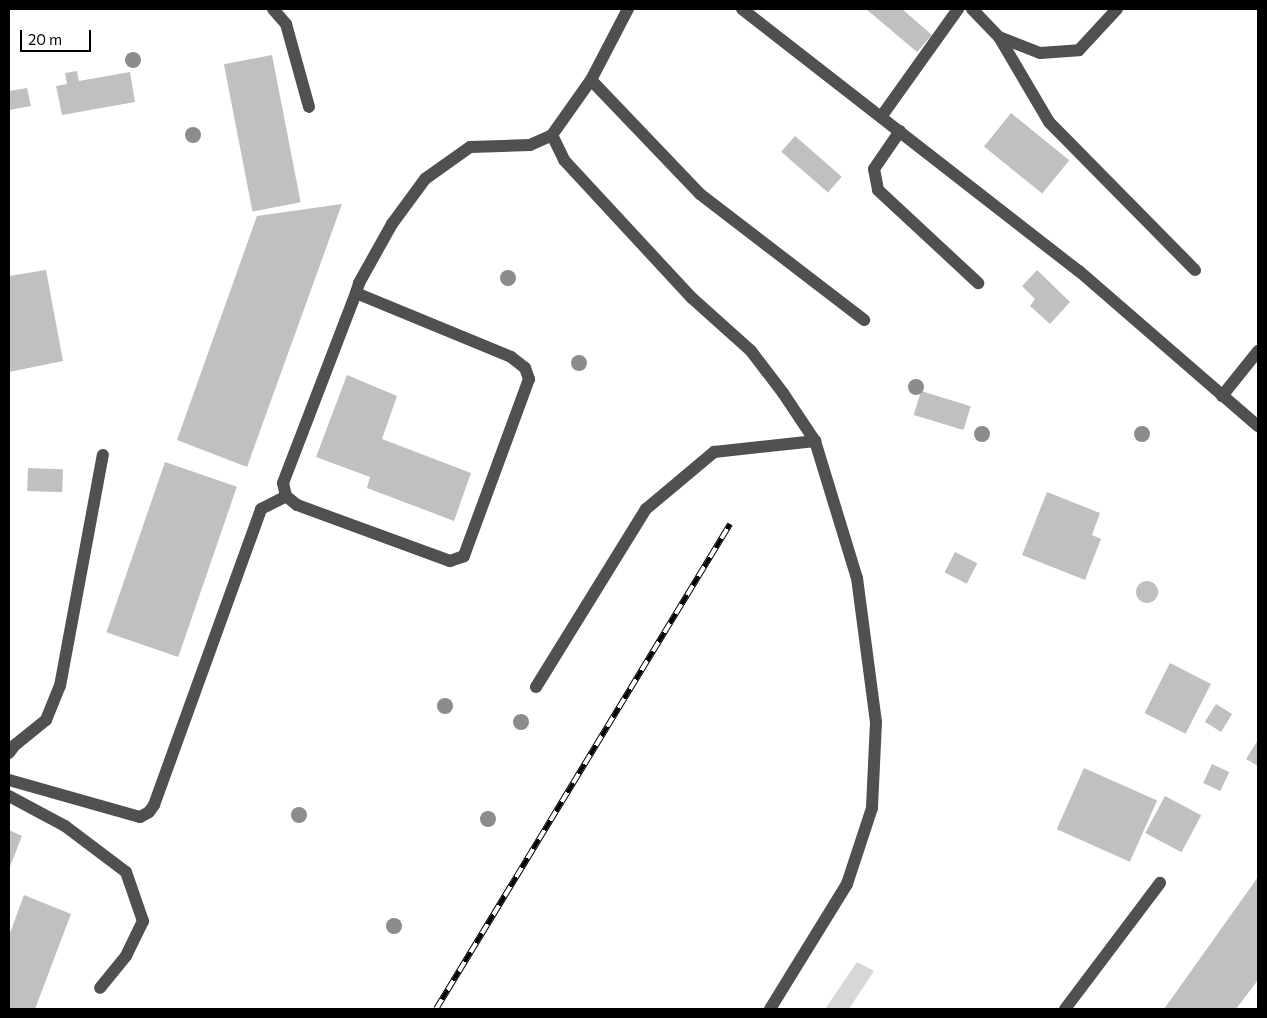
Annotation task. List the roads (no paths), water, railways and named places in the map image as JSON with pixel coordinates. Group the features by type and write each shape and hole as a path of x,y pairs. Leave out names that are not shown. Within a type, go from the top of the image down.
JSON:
{"street":[{"path":"273,9 286,24 309,107"},
{"path":"356,293 511,357 525,368 529,379 464,556 450,561 297,505 286,496 283,483 356,293 392,224 425,179 470,147 530,145 552,135 591,80 628,9"},
{"path":"742,9 1079,271 1258,426"},
{"path":"881,117 958,9"},
{"path":"972,9 999,37 1049,122 1195,270"},
{"path":"999,37 1040,53 1079,50 1117,9"},
{"path":"591,80 700,194 864,320"},
{"path":"900,131 874,168 878,190 978,283"},
{"path":"552,135 564,160 604,204 692,298 752,351 815,441 857,578 876,722 872,808 846,884 770,1009"},
{"path":"1222,396 1258,351"},
{"path":"536,687 646,509 714,452 815,441"},
{"path":"9,753 15,744 46,720 60,686 103,455"},
{"path":"9,780 140,817 149,812 154,805 261,509 286,496"},
{"path":"9,796 65,826 126,872 143,921 126,956 100,988"},
{"path":"1065,1009 1160,883"}],"railway":[{"path":"436,1009 730,524"}]}
